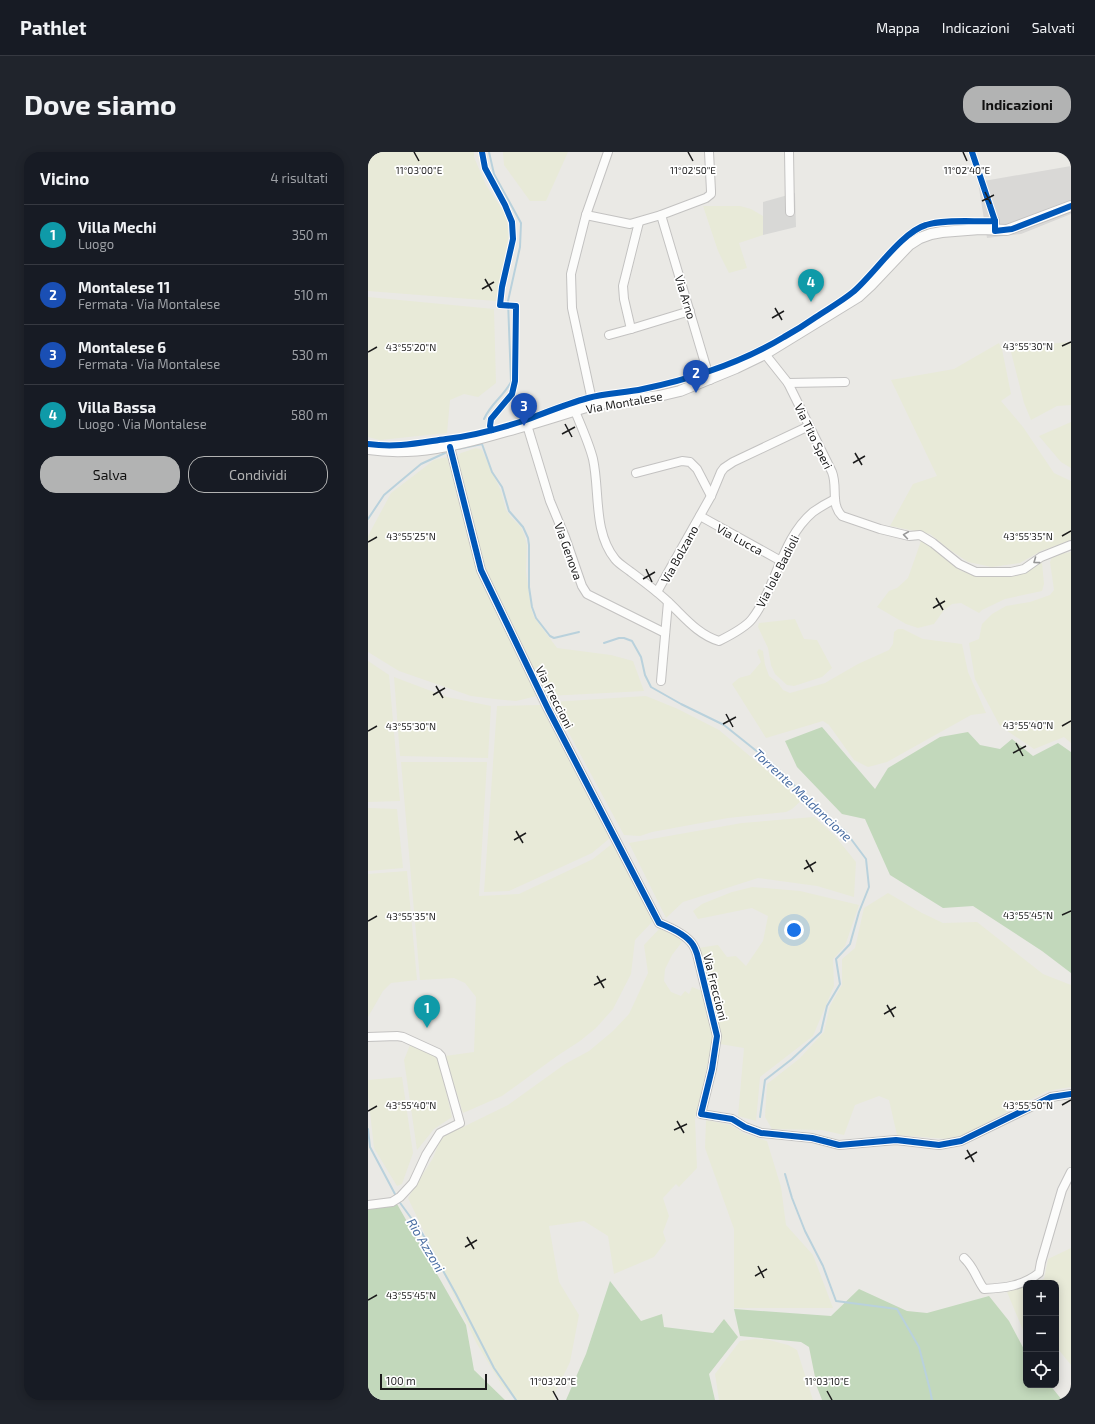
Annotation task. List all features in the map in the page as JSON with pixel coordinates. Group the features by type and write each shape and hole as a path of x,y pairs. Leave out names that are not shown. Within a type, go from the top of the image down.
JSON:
{"street":[{"path":"593,405 572,308 571,274 586,215 608,152"},
{"path":"586,215 626,224 639,222 661,215 706,198 711,194 709,152"},
{"path":"789,152 790,212"},
{"name":"Via Montalese","path":"368,450 383,452 418,452 450,447 593,405 680,391 710,380 765,354 858,297 909,245 920,238 942,232 980,229 995,226 1012,229 1071,206"},
{"name":"Via Arno","path":"661,215 710,380"},
{"path":"631,329 624,299 623,286 639,222"},
{"path":"609,335 690,311"},
{"name":"Via Tito Speri","path":"765,354 788,383 834,477 836,508 842,516 880,529 909,536 920,535 933,543 959,564 976,572 1011,572 1024,569 1041,557 1071,545"},
{"path":"788,383 845,382"},
{"name":"Via Iole Badioli","path":"575,411 592,458 596,478 600,520 610,553 616,561 657,592 697,630 711,639 719,641 752,620 768,592 792,537 807,518 818,509 835,499"},
{"name":"Via Genova","path":"527,425 550,501 565,537 582,586 587,594 665,633"},
{"name":"Via Bolzano","path":"657,592 711,496 724,468 733,462 809,426"},
{"name":"Via Freccioni","path":"450,447 481,570 548,709 659,923 672,928 693,944 697,954 717,1036 712,1069 701,1114 732,1120 761,1133 812,1138 839,1145 896,1140 940,1145 961,1141 1051,1097 1071,1094"},
{"path":"636,473 682,461 690,462 711,496"},
{"name":"Via Lucca","path":"700,516 781,561"},
{"path":"661,681 668,602"},
{"path":"368,1037 403,1037 438,1053 441,1056 460,1123 440,1132 426,1155 413,1183 400,1197 392,1202 368,1205"},
{"path":"964,1258 971,1265 979,1282 984,1288 1015,1286 1039,1273 1062,1190 1071,1172"}],"shaded area":[{"path":"1071,166 1071,214 1021,234 987,238 978,182"},
{"path":"795,193 796,227 763,235 763,202"}],"green space":[{"path":"368,152 474,152 474,157 486,185 506,215 509,235 496,301 368,291"},
{"path":"503,152 568,152 546,201 530,201 504,165"},
{"path":"703,206 740,206 751,209 763,216 763,235 739,243 747,268 729,273 718,251"},
{"path":"368,297 494,309 496,383 478,397 464,394 450,400 447,433 380,440 368,437"},
{"path":"1071,342 1071,405 1057,406 1031,420 1024,403 1010,348"},
{"path":"999,343 1002,349 1011,394 1001,401 1023,427 1054,473 1071,481 1071,540 1041,551 1020,563 992,567 968,562 930,534 890,526 913,484 937,476 891,380 954,369"},
{"path":"1071,422 1071,468 1061,462 1039,436"},
{"path":"476,448 482,450 501,491 506,510 521,527 524,534 527,545 526,571 531,608 534,617 557,648 611,655 633,661 644,691 548,696 502,609 485,571 456,460 458,455 461,453"},
{"path":"447,457 478,573 537,696 516,701 471,696 399,671 368,652 368,536 391,493 434,460"},
{"path":"921,541 930,544 961,571 978,576 1016,576 1028,571 1034,565 1042,563 1044,584 1042,591 1005,599 982,610 979,613 961,603 952,604 944,610 934,624 918,628 906,624 877,607 889,591 897,588 908,578"},
{"path":"1071,552 1071,743 1064,737 1034,749 1000,726 975,679 969,643 979,639 982,624 992,614 1006,606 1030,602 1050,595 1054,590 1050,562 1053,555"},
{"path":"795,619 804,639 817,640 832,668 822,677 794,686 787,685 775,674 771,665 768,648 758,627 759,623"},
{"path":"898,629 903,629 923,639 962,644 968,672 986,713 971,715 887,762 868,767 854,760 829,725 823,721 766,738 732,684 739,678 750,675 761,662 757,652 759,649 763,651 765,665 769,676 778,683 783,690 790,693 825,683 858,664 889,650 893,644 894,632"},
{"path":"368,661 389,675 400,801 368,802"},
{"path":"394,677 447,697 491,706 488,758 400,756"},
{"path":"646,696 678,709 719,730 802,800 786,812 728,818 652,832 640,836 624,835 552,702"},
{"path":"540,705 610,838 592,853 509,891 484,892 497,706"},
{"path":"822,727 875,789 888,768 940,737 968,732 980,745 1000,749 1012,739 1033,756 1058,743 1071,752 1071,973 1042,951 973,906 943,908 890,875 865,819 842,814 797,767 785,741"},
{"path":"401,762 487,762 479,896 519,894 593,859 613,843 653,921 635,940 631,974 613,1009 596,1028 502,1096 463,1113 445,1056 474,1052 476,997 465,983 454,978 420,980"},
{"path":"368,808 397,809 403,868 368,871"},
{"path":"814,817 835,836 856,862 854,897 817,886 758,878 683,902 666,918 629,843 742,823"},
{"path":"407,871 417,980 391,983 383,991 368,1017 368,874"},
{"path":"752,887 800,891 859,905 845,946 833,959 834,986 813,1036 760,1077 756,1121 738,1116 744,1048 720,1044 721,1037 698,948 718,945 727,957 736,956 746,966 763,941 768,916 752,908 698,919 693,911 702,904 732,892"},
{"path":"888,893 922,913 943,923 977,922 1043,974 1071,985 1071,1087 1047,1091 963,1135 948,1139 897,1135 889,1100 879,1096 855,1105 844,1135 822,1130 772,1129 765,1117 767,1084 799,1059 824,1032 830,1006 842,985 842,959 855,948 864,908"},
{"path":"661,927 671,931 682,942 672,955 665,969 664,981 671,992 681,996 685,991 689,994 692,987 702,991 714,1036 695,1119 697,1168 679,1187 676,1184 663,1198 669,1216 663,1232 666,1241 654,1257 614,1274 608,1236 584,1221 549,1226 559,1282 579,1315 570,1362 554,1395 555,1400 516,1400 502,1385 477,1344 408,1198 433,1158 442,1135 461,1128 508,1105 565,1064 589,1051 613,1031 629,1014 648,973 644,945"},
{"path":"410,1045 438,1057 452,1117 434,1129 417,1150 404,1060"},
{"path":"402,1077 413,1153 402,1184 397,1186 374,1148 368,1094 368,1080"},
{"path":"706,1120 730,1125 745,1134 767,1141 781,1187 786,1225 813,1255 833,1308 734,1308 734,1229 705,1148"},
{"path":"397,1204 466,1325 474,1370 505,1400 368,1400 368,1208"},
{"path":"1071,1248 1071,1365 1059,1350 1059,1280 1041,1280 1044,1279 1048,1259"},
{"path":"610,1281 641,1321 662,1314 664,1327 713,1333 724,1319 738,1337 709,1374 715,1400 566,1400 586,1354"},
{"path":"1023,1286 1023,1330 1007,1292"},
{"path":"859,1289 907,1311 927,1313 989,1296 1009,1321 1023,1347 1023,1388 1052,1388 1062,1400 822,1400 817,1387 809,1347 801,1342 740,1336 734,1309 831,1316"},
{"path":"755,1339 769,1340 788,1345 797,1350 813,1400 719,1400 715,1374 740,1341"}],"waterway":[{"path":"484,419 511,382 508,301 520,247 521,223 494,174 489,152"},
{"name":"Torrente Meldancione","path":"458,449 482,444 492,472 502,487 509,511 523,527 528,538 529,587 532,607 536,618 550,636 554,638 579,632"},
{"name":"Rio Azzoni","path":"368,519 384,495 421,464 445,453"},
{"name":"Torrente Meldancione","path":"604,643 619,638 632,641 641,657 645,675 651,687 681,704 724,725 774,765 822,813 845,831 866,859 869,887 859,912 850,944 836,959 840,984 827,1006 821,1032 792,1059 765,1080 760,1117"},
{"name":"Rio Azzoni","path":"368,1129 370,1147 396,1196"},
{"name":"Torrente Meldancione","path":"785,1174 792,1198 805,1231 823,1266 836,1301 897,1309 919,1347 932,1400"},
{"name":"Rio Azzoni","path":"398,1200 422,1233 456,1294 494,1368 516,1400"}],"cycle path":[{"path":"482,152 485,168 505,205 512,222 513,239 502,287 500,305 516,306 515,381 512,394 491,419 490,426 492,430"},
{"path":"972,152 995,221 995,231 1012,229 1071,206"},
{"path":"368,444 407,444 476,434 523,421 588,398 661,385 715,369 751,355 768,346 844,299 861,284 888,254 907,236 917,229 926,225 941,222 995,221"},
{"path":"450,447 481,570 548,709 659,923 673,929 687,938 696,951 717,1036 712,1069 701,1114 732,1119 745,1127 761,1133 812,1138 839,1145 896,1140 939,1145 961,1141 1051,1097 1071,1094"}],"place":[{"name":"Villa Bassa","path":"811,302"},
{"name":"Montalese 11","path":"696,393"},
{"name":"Montalese 6","path":"524,426"},
{"name":"Villa Mechi","path":"427,1028"}]}
